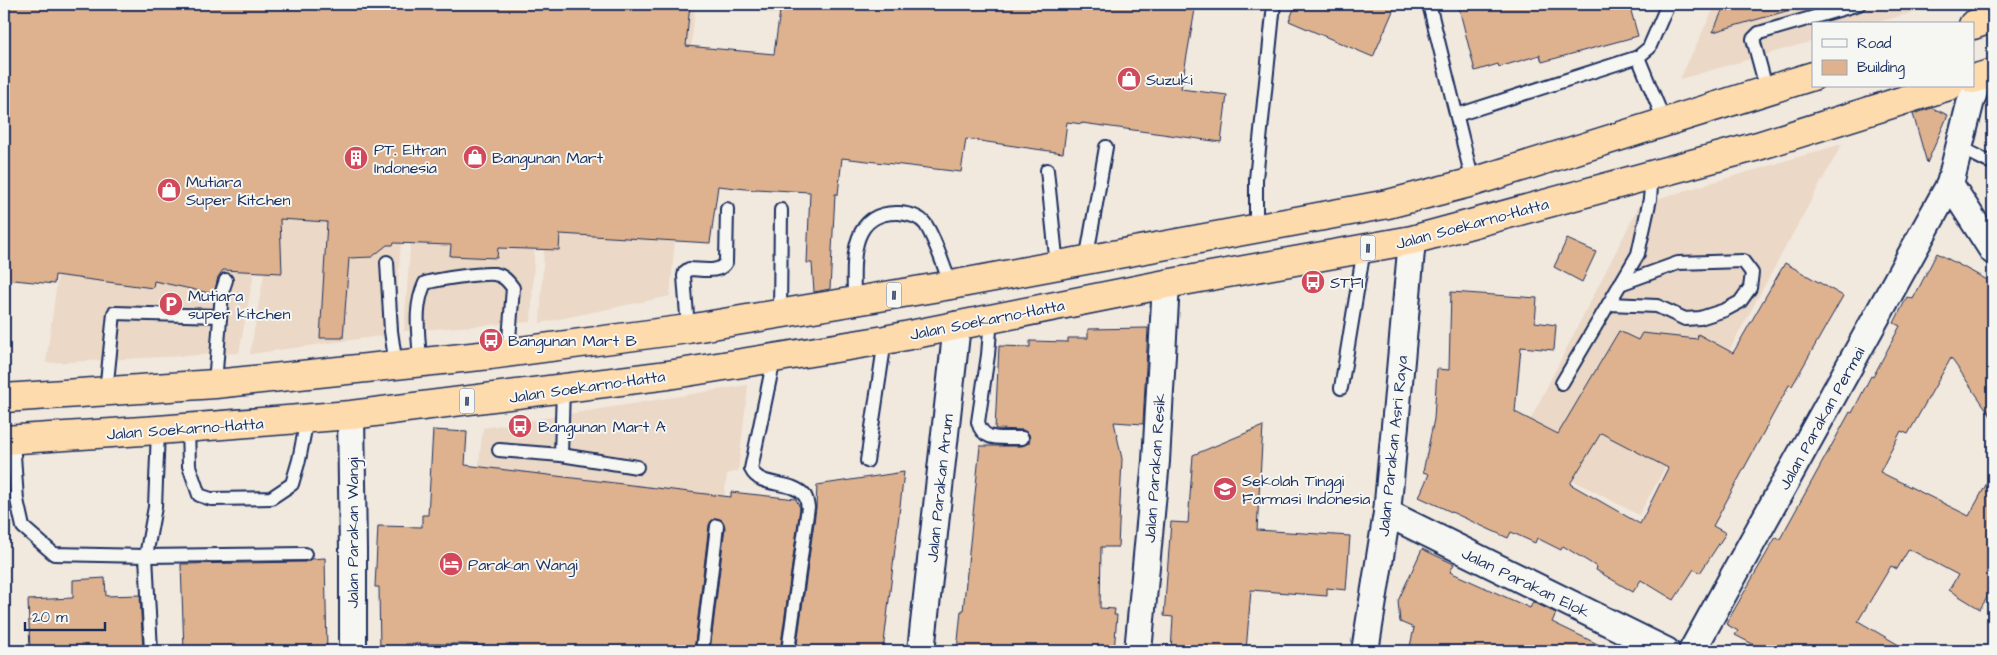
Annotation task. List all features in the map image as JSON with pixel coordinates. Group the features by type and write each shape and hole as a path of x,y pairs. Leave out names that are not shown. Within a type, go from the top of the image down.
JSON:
{"highway":[{"path":"1974,25 1993,18"},
{"name":"11","path":"4,398 215,384 408,364 688,329 951,285 1388,204 1474,182 1812,76"},
{"name":"Jalan Soekarno-Hatta","path":"8,440 351,415 668,375 885,340 1166,284 1412,240 1758,146 1943,88"}],"street":[{"name":"Jalan Parakan Permai","path":"1692,651 1950,184 1959,147 1979,83"},
{"path":"1950,184 1993,251"},
{"name":"Jalan Parakan Asri Raya","path":"1365,651 1387,513 1412,240"},
{"name":"Jalan Parakan Resik","path":"1138,651 1156,461 1166,284"},
{"name":"Jalan Parakan Arum","path":"921,651 958,325"},
{"name":"Jalan Parakan Wangi","path":"351,415 352,651"},
{"name":"Jalan Parakan Elok","path":"1387,513 1666,651"}],"lane":[{"path":"1256,229 1256,179 1274,4"},
{"path":"1429,4 1474,182"},
{"path":"1457,115 1638,56 1649,48 1668,4"},
{"path":"1767,91 1755,50 1753,39 1755,36 1759,33 1858,4"},
{"path":"1638,56 1665,123"},
{"path":"1086,260 1106,147"},
{"path":"1959,147 1987,161 1993,162"},
{"path":"1047,170 1057,266"},
{"path":"1562,383 1638,254 1650,199 1652,175"},
{"path":"688,329 684,276 690,269 718,269 724,267 726,262 727,209"},
{"path":"780,210 780,314"},
{"path":"854,301 856,245 862,228 871,220 892,213 911,214 925,223 951,285"},
{"path":"1341,388 1364,249"},
{"path":"1609,304 1657,306 1685,319 1700,318 1725,310 1740,302 1750,288 1752,273 1743,260 1678,263 1620,284"},
{"path":"387,262 391,331 408,364"},
{"path":"408,364 419,297 426,283 439,279 494,274 507,279 513,288 508,352"},
{"path":"215,384 222,292 226,280"},
{"path":"106,392 114,313 220,316"},
{"path":"992,318 978,422 980,431 986,436 1022,438"},
{"path":"867,461 885,340"},
{"path":"774,359 751,468 754,474 762,479 798,490 805,496 808,508 788,651"},
{"path":"561,455 563,388"},
{"path":"188,427 189,466 200,495 211,499 271,498 292,484 299,460 307,418"},
{"path":"151,651 146,556 155,508 158,430"},
{"path":"8,440 23,526 54,554 146,556 305,554"},
{"path":"499,450 561,455 637,467"},
{"path":"702,651 717,526"}],"shaded area":[{"name":"Mutiara Super Kitchen","path":"95,4 303,4 239,353 46,363"},
{"path":"312,4 419,4 394,334 250,354"},
{"name":"Bangunan Mart","path":"428,4 546,4 531,322 404,331"},
{"path":"557,4 695,4 670,296 540,323"},
{"path":"720,4 870,4 869,30"},
{"path":"1716,4 1941,4 1879,22 1812,22 1812,41 1680,79"},
{"path":"1842,144 1639,515 1515,450 1640,204"},
{"path":"748,385 738,471 727,474 704,651 464,651 462,612 483,428"},
{"path":"4,538 8,651 4,651"}],"building":[{"path":"4,4 690,4 686,46 774,54 781,4 1196,4 1181,89 1227,95 1221,142 1067,122 1063,153 966,139 961,172 842,158 838,194 835,194 830,289 814,292 812,263 807,263 810,192 755,190 718,186 710,243 560,234 559,250 498,248 497,258 450,256 451,245 394,243 393,245 387,245 372,257 349,258 343,338 320,338 327,222 280,219 282,273 223,270 218,277 214,294 154,281 153,288 55,275 54,284 4,279"},
{"path":"1296,4 1396,4 1373,57 1289,21"},
{"path":"1458,4 1629,4 1638,36 1542,62 1540,55 1499,67 1498,64 1475,71"},
{"path":"1725,4 1790,4 1790,10 1713,32"},
{"path":"1932,108 1948,115 1927,163 1913,114"},
{"path":"1567,239 1596,252 1582,282 1554,267"},
{"path":"1937,253 1993,283 1993,419 1951,358 1908,434 1901,431 1880,472 1969,516 1993,472 1993,588 1980,609 1949,590 1958,575 1909,549 1897,569 1891,566 1858,621 1909,651 1766,651 1735,635 1738,631 1726,624 1776,537 1780,539 1850,412 1852,413 1871,376 1873,377 1900,326 1894,323 1907,297 1913,299"},
{"path":"1785,263 1843,296 1792,386 1789,385 1713,526 1726,533 1700,573 1694,569 1674,600 1641,580 1633,592 1596,570 1597,567 1563,546 1561,550 1537,538 1535,543 1511,532 1508,538 1419,497 1429,474 1423,472 1434,419 1437,369 1449,370 1451,292 1537,298 1535,322 1556,325 1554,350 1521,347 1515,412 1558,434 1619,331 1638,340 1642,333 1697,339 1698,334 1733,353","holes":["1601,433 1668,468 1640,524 1570,484"]},
{"path":"1148,328 1143,424 1114,422 1122,459 1118,547 1101,547 1100,608 1115,609 1114,615 1117,615 1114,651 957,651 961,611 963,611 980,446 1022,446 1029,443 1030,439 1029,434 1023,430 995,429 999,346 1030,347 1030,341 1068,342 1068,338 1088,338 1088,329"},
{"path":"1263,426 1257,530 1350,536 1346,590 1327,588 1327,596 1251,590 1246,651 1171,651 1173,617 1164,616 1171,522 1188,523 1193,455"},
{"path":"433,430 467,432 465,465 731,497 731,492 796,499 800,508 780,651 710,651 725,527 722,520 717,518 711,521 709,525 694,651 494,651 494,648 467,644 406,644 406,651 380,651 379,587 375,587 378,526 422,527 422,515 428,515"},
{"path":"904,472 883,651 796,651 816,508 817,485"},
{"path":"1422,549 1454,564 1450,572 1530,608 1533,602 1556,613 1552,622 1612,651 1409,651 1414,628 1400,622 1398,601"},
{"path":"325,558 327,651 184,651 181,564 305,562 311,559"},
{"path":"105,578 106,596 140,595 143,651 30,651 28,600 73,598 73,580"}],"place":[{"name":"Suzuki","path":"1129,79"},
{"name":"Bangunan Mart","path":"475,157"},
{"name":"PT. Eltran Indonesia","path":"356,158"},
{"name":"Mutiara Super Kitchen","path":"169,190"},
{"name":"STFI","path":"1313,282"},
{"name":"Mutiara super kitchen","path":"171,304"},
{"name":"Bangunan Mart B","path":"491,340"},
{"name":"Bangunan Mart A","path":"520,426"},
{"name":"Sekolah Tinggi Farmasi Indonesia","path":"1225,489"},
{"name":"Parakan Wangi","path":"451,564"}]}
